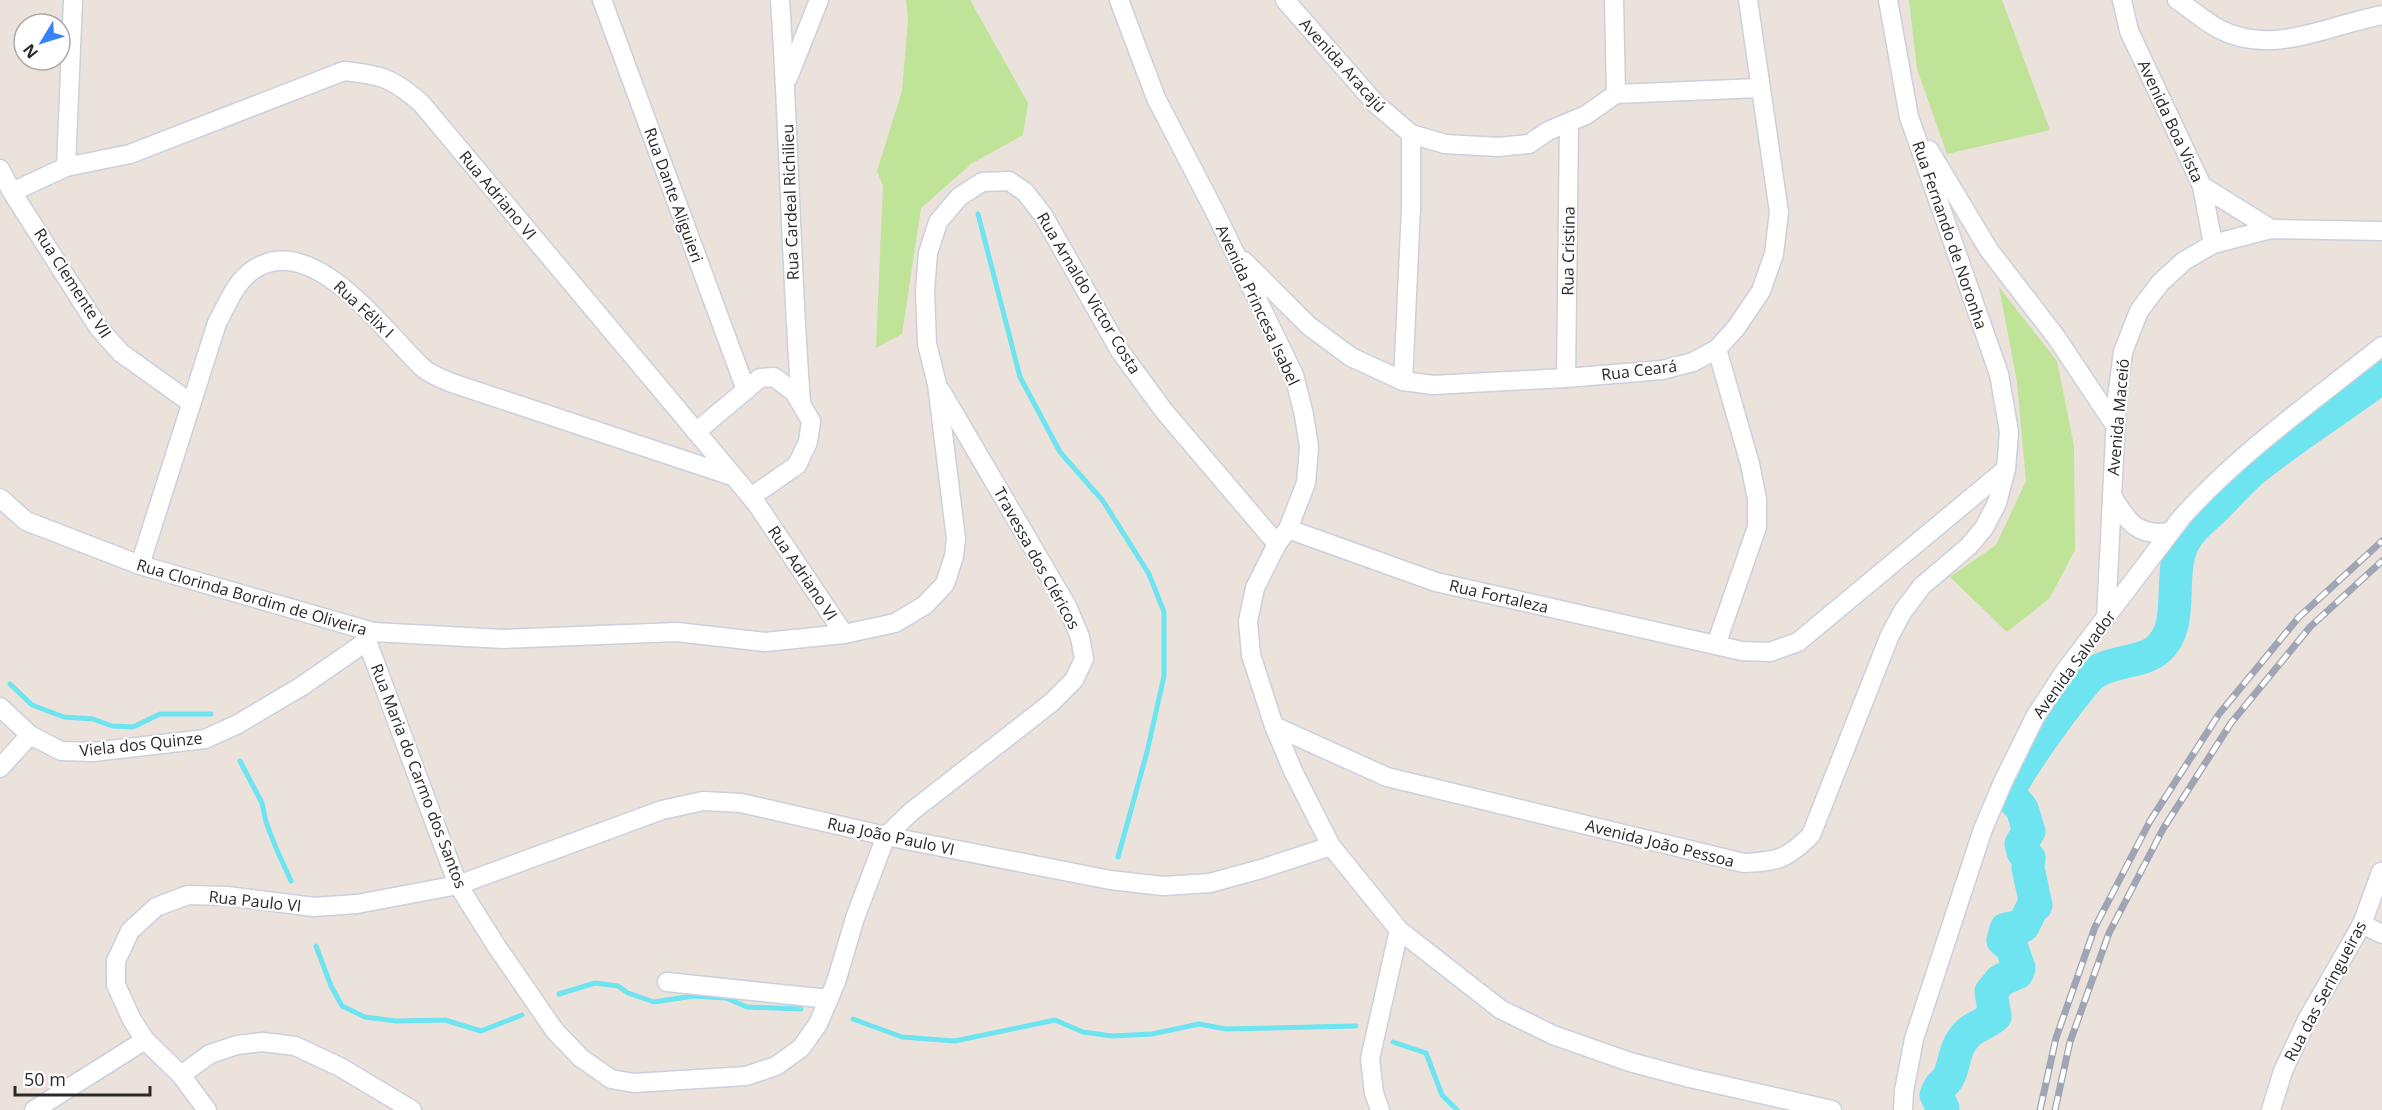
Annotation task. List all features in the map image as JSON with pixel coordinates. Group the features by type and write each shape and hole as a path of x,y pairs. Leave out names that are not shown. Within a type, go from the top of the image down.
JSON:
{"street":[{"path":"66,167 73,0"},
{"name":"Rua Dante Aliguieri","path":"602,0 746,390"},
{"name":"Rua Cardeal Richilieu","path":"780,0 786,83 793,292 801,403"},
{"path":"786,83 819,0"},
{"name":"Avenida Princesa Isabel","path":"1119,0 1156,98 1294,375 1309,447 1306,483 1288,529 1277,544 1256,588 1248,621 1251,655 1274,726 1293,771 1331,846 1398,930 1500,1009 1553,1035 1630,1062 1832,1110"},
{"name":"Avenida Aracajú","path":"1286,0 1376,104 1412,134 1445,144 1498,147 1528,144 1548,131 1586,115 1616,94"},
{"path":"1614,0 1616,94 1760,88"},
{"name":"Rua Ceará","path":"1234,252 1309,326 1351,357 1402,381 1433,385 1566,378 1662,370 1693,362 1717,349 1736,328 1761,291 1774,254 1779,212 1748,0"},
{"name":"Rua Fernando de Noronha","path":"1888,0 1909,117 1999,374 2008,432 2006,469"},
{"name":"Avenida Boa Vista","path":"2122,0 2129,31 2202,186 2213,244"},
{"path":"2177,0 2219,29 2248,40 2301,37 2382,15"},
{"name":"Rua Adriano VI","path":"12,192 66,167 130,154 344,71 374,74 399,84 421,103 751,497 844,634"},
{"path":"1909,117 1989,250 2056,337 2116,427"},
{"name":"Rua Cristina","path":"1566,378 1569,124"},
{"path":"1402,381 1411,208 1412,134"},
{"name":"Rua Clemente VII","path":"0,169 12,192 98,327 121,353 191,404"},
{"name":"Rua Arnaldo Victor Costa","path":"844,634 895,623 925,605 945,584 954,556 956,539 937,384 927,344 925,291 928,253 938,222 959,197 982,182 1009,181 1025,192 1043,215 1120,351 1164,411 1277,544"},
{"path":"2202,186 2271,229"},
{"name":"Avenida Maceió","path":"2106,618 2116,427 2123,352 2139,311 2160,283 2184,261 2213,244 2271,229 2382,231"},
{"name":"Rua Félix I","path":"140,565 217,323 234,290 253,270 276,261 303,264 329,277 356,298 425,370 452,383 732,476"},
{"name":"Avenida Salvador","path":"1903,1110 1904,1091 1914,1039 1983,829 2035,717 2066,671 2170,532 2199,498 2261,443 2382,346"},
{"path":"1716,645 1757,527 1757,499 1750,464 1717,349"},
{"path":"696,432 760,378 774,377 794,392 811,421 808,442 797,465 751,497"},
{"name":"Travessa dos Cléricos","path":"886,836 911,812 1051,703 1074,680 1084,659 1080,637 1067,606 937,384"},
{"name":"Rua Fortaleza","path":"1288,529 1436,582 1742,651 1770,652 1798,642 2006,469"},
{"name":"Avenida João Pessoa","path":"1274,726 1387,777 1744,863 1776,861 1797,850 1811,835 1890,635 1903,611 1922,586 1969,546 1983,528 1997,503 2006,469"},
{"path":"2112,496 2126,519 2140,530 2153,534 2170,532"},
{"name":"Rua Clorinda Bordim de Oliveira","path":"0,498 26,521 140,565 370,636 504,639 677,632 765,642 844,634"},
{"name":"Rua Maria do Carmo dos Santos","path":"370,636 458,885 497,947 555,1031 581,1058 611,1079 634,1083 746,1076 776,1066 801,1048 818,1024 829,999 855,918 886,836"},
{"name":"Viela dos Quinze","path":"0,707 30,735 62,751 93,752 205,739 238,724 302,686 370,636"},
{"path":"0,768 30,735"},
{"name":"Rua João Paulo VI","path":"458,885 662,810 703,801 741,803 886,836 1110,880 1163,886 1210,883 1262,869 1331,846"},
{"name":"Rua das Seringueiras","path":"2271,1110 2283,1071 2307,1020 2362,924 2381,872"},
{"name":"Rua Paulo VI","path":"207,1110 181,1075 145,1040 123,1003 116,985 116,961 130,931 156,907 188,895 227,896 314,907 357,904 458,885"},
{"path":"2362,924 2382,934"},
{"path":"1380,1110 1374,1093 1370,1059 1398,930"},
{"path":"667,982 829,999"},
{"path":"34,1110 145,1040"},
{"path":"181,1075 210,1054 237,1045 262,1042 295,1046 340,1068 412,1110"}],"green space":[{"path":"906,0 970,0 1028,103 1023,135 971,164 921,208 902,334 876,348 883,186 877,171 902,91 908,20"},
{"path":"1909,0 2002,0 2050,130 1947,154 1917,69"},
{"path":"1999,287 2057,361 2074,446 2075,550 2049,599 2007,632 1950,577 1996,545 2026,481 2017,382"}],"waterway":[{"path":"978,214 1020,377 1060,452 1103,501 1149,574 1164,612 1164,676 1147,752 1118,857"},
{"path":"1941,1110 1943,1108 1936,1095 1949,1076 1960,1044 1971,1031 1995,1016 1991,992 2001,980 2017,973 2019,968 2012,948 2003,940 2006,929 2023,926 2033,906 2036,905 2028,868 2029,858 2023,852 2021,844 2029,831 2022,809 2010,794 2013,783 2062,711 2094,673 2109,666 2151,654 2166,639 2172,626 2177,563 2181,548 2195,527 2253,470 2382,377"},
{"path":"10,684 32,705 64,717 93,719 112,726 133,727 160,714 211,714"},
{"path":"240,761 262,803 266,822 291,881"},
{"path":"316,946 331,986 342,1006 365,1017 396,1021 445,1020 481,1031 522,1015"},
{"path":"559,994 595,983 618,986 628,993 654,1002 693,996 726,998 747,1007 801,1009"},
{"path":"853,1019 902,1037 955,1041 1055,1020 1083,1032 1112,1036 1152,1034 1199,1024 1226,1029 1356,1026"},
{"path":"1393,1042 1426,1053 1442,1095 1457,1110"}],"railway":[{"path":"2040,1110 2056,1038 2095,927 2150,821 2219,714 2299,617 2382,541"},
{"path":"2055,1110 2070,1042 2109,933 2163,829 2231,723 2310,627 2382,561"}]}
